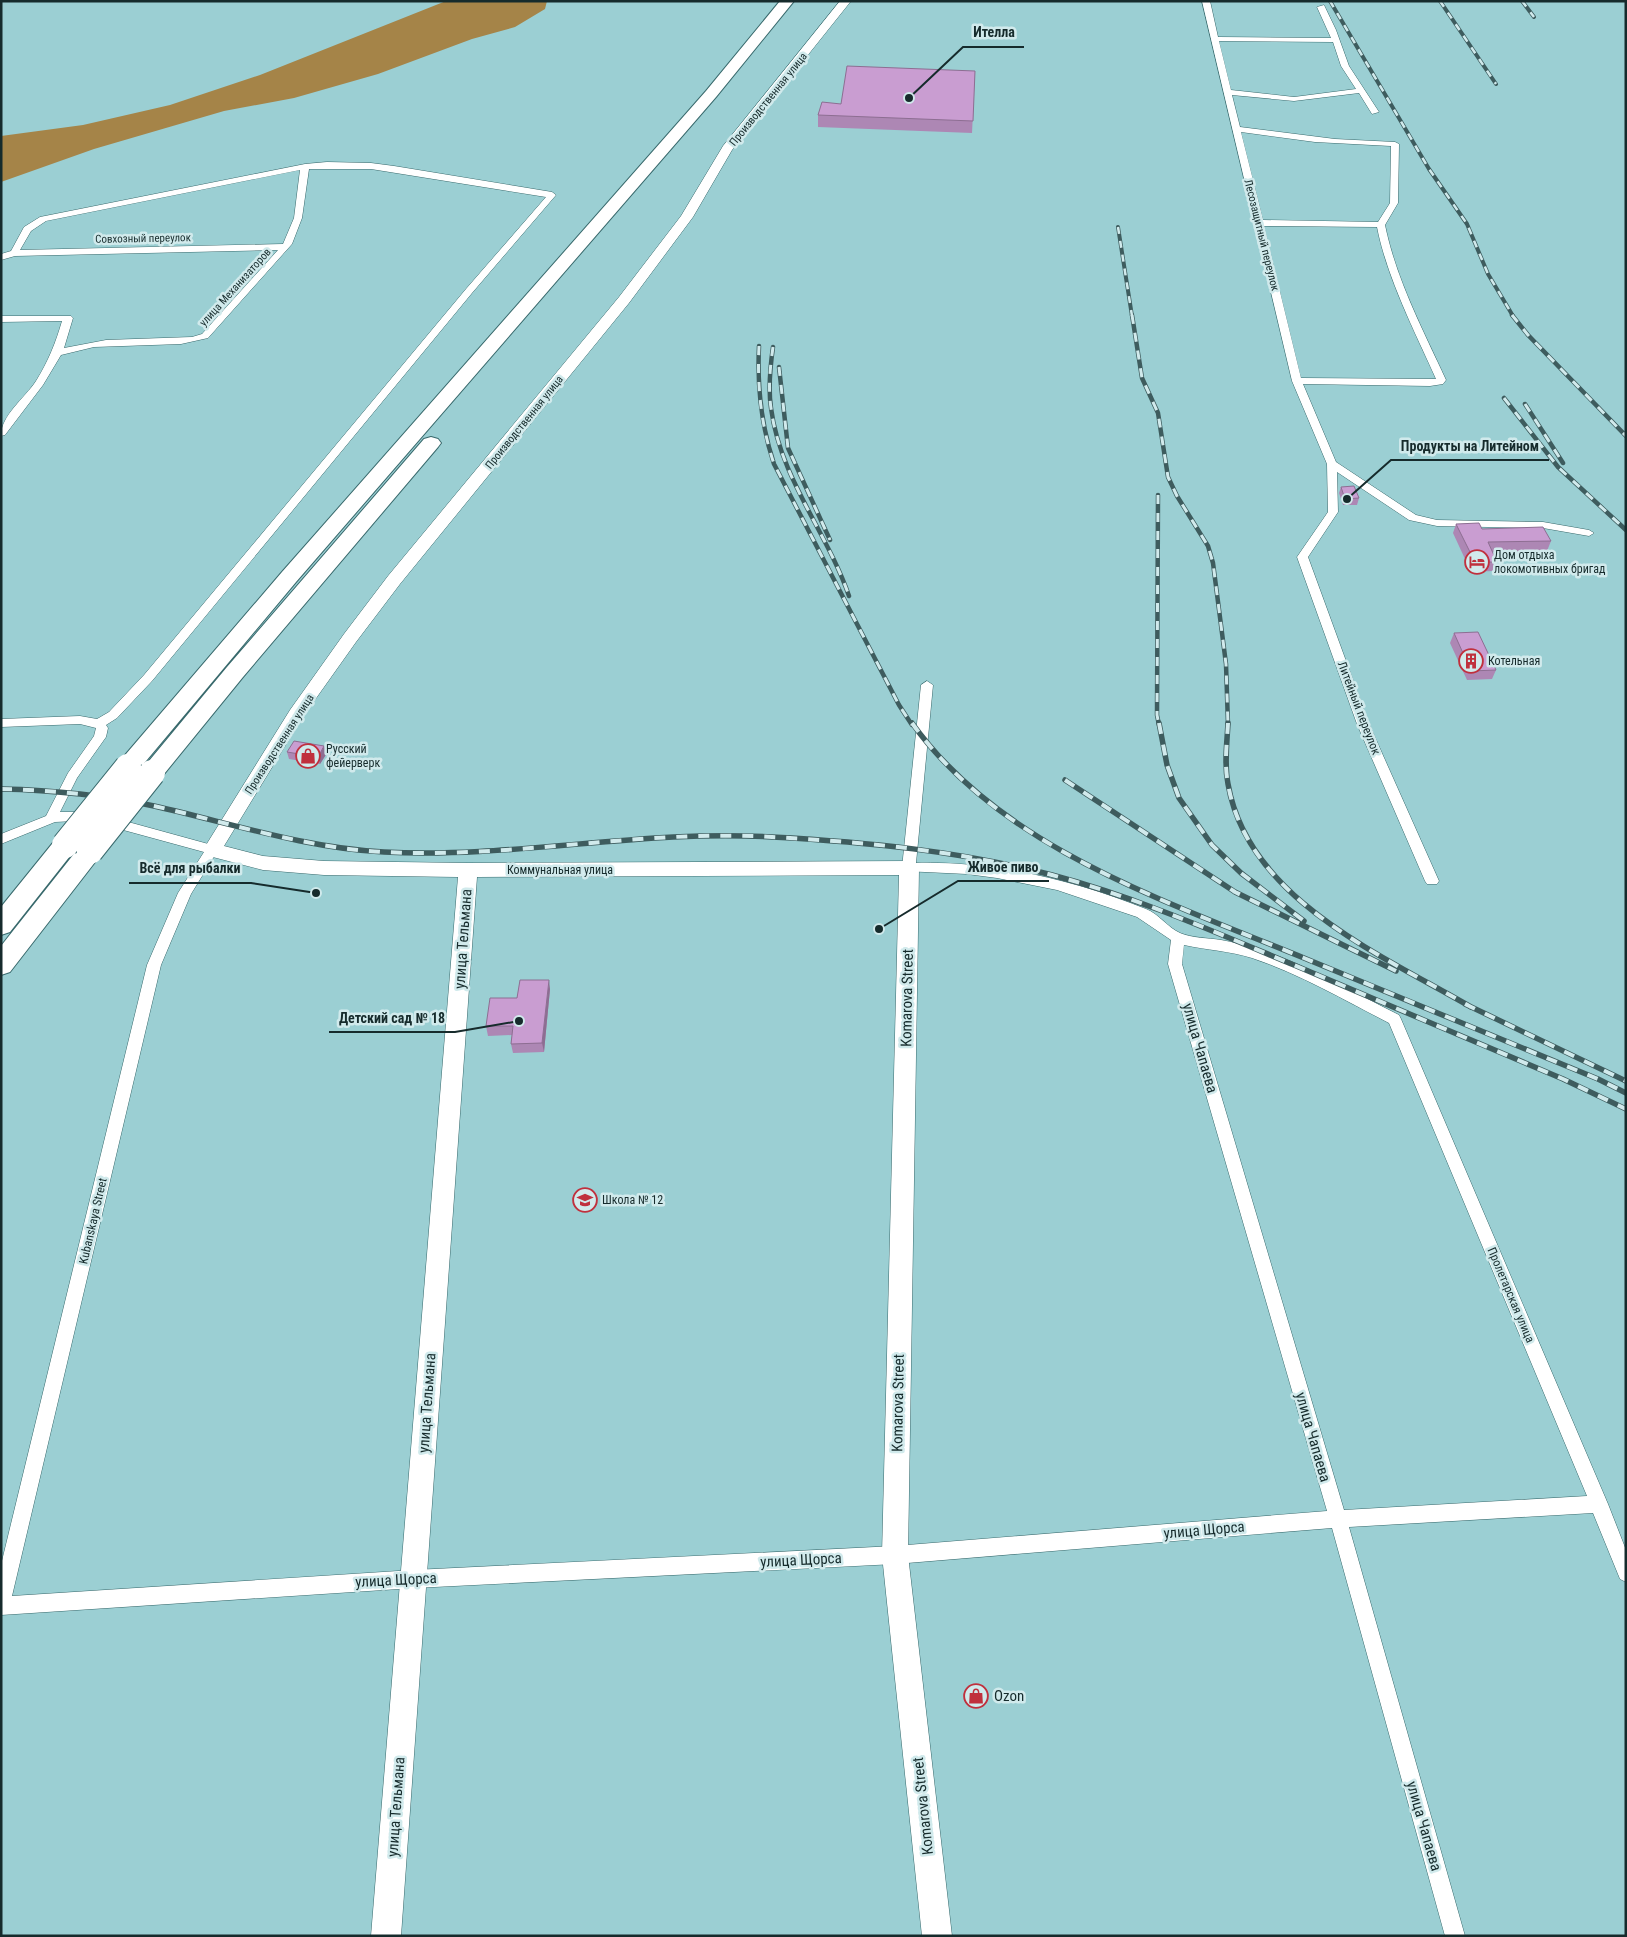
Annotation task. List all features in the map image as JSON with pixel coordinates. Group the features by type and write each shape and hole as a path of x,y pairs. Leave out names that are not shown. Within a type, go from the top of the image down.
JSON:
{"highway":[{"path":"1,925 128,767 302,562 718,87 787,1"},
{"path":"474,392 758,60 801,1"},
{"path":"1,965 152,772 241,664 441,430"}],"street":[{"name":"Производственная улица","path":"212,850 296,714 350,638 394,580 624,300 687,217 727,149 846,1"},
{"name":"Лесозащитный переулок","path":"1206,1 1296,381 1332,464 1333,512 1318,535"},
{"path":"1321,7 1332,30 1345,66 1375,112"},
{"path":"1215,39 1335,40"},
{"path":"1227,92 1292,99 1327,97 1343,92 1360,91"},
{"path":"1236,129 1288,137 1359,144 1395,144 1394,203 1381,226 1384,240 1410,310 1440,378 1440,382 1296,381"},
{"path":"1,723 80,720 99,724 113,715 148,678 381,399 468,291 552,195 371,166 305,167 103,209 43,219 27,229 14,253"},
{"name":"улица Механизаторов","path":"57,353 72,347 89,344 180,342 205,336 286,247 298,218 305,167"},
{"path":"1259,223 1357,223 1381,226"},
{"name":"Совхозный переулок","path":"1,257 14,253 286,247"},
{"path":"1,319 68,318 57,353 30,398 1,433"},
{"path":"1332,464 1413,518 1437,523 1543,525 1589,533"},
{"name":"Литейный переулок","path":"1318,535 1302,557 1364,724 1432,881"},
{"path":"927,686 909,868 935,866 1018,877 1099,898 1145,914 1178,938"},
{"path":"51,818 72,776 100,736 102,728 99,724"},
{"path":"1,839 51,818 79,815 131,826 212,850"},
{"name":"Коммунальная улица","path":"212,850 242,859 287,866 468,870 909,868"},
{"name":"Kubanskaya Street","path":"1,1604 154,965 185,892 212,850"},
{"name":"Komarova Street","path":"909,868 895,1555 937,1936"},
{"name":"улица Тельмана","path":"386,1936 468,870"},
{"name":"Пролетарская улица","path":"1178,938 1235,948 1282,964 1394,1018 1599,1504 1626,1574"},
{"name":"улица Чапаева","path":"1178,938 1175,964 1338,1519 1455,1936"},
{"name":"улица Щорса","path":"1,1604 414,1579 895,1555 1338,1519 1599,1504"}],"shaded area":[{"path":"446,1 547,1 545,9 515,27 472,39 378,74 294,98 224,111 94,149 1,182 1,136 83,125 170,105 260,75"}],"building":[{"path":"847,66 975,71 973,121 818,115 822,102 841,104"},
{"path":"1354,486 1359,498 1345,499 1341,487"},
{"path":"1479,523 1482,529 1543,527 1551,541 1488,542 1497,562 1475,562 1456,524"},
{"path":"1478,632 1496,670 1471,671 1454,633"},
{"path":"294,741 324,746 318,757 287,752"},
{"path":"520,980 549,980 542,1043 511,1044 513,1026 486,1026 490,998 517,998"}],"railway":[{"path":"1330,1 1429,169 1467,224 1488,274 1513,316"},
{"path":"1440,1 1496,84"},
{"path":"1522,1 1534,17"},
{"path":"1118,227 1132,316"},
{"path":"1132,315 1142,378 1158,413 1168,477 1177,496 1208,546 1213,563 1226,664 1228,724"},
{"path":"1512,315 1528,335 1626,436"},
{"path":"759,346 761,406 774,464 899,705 912,725"},
{"path":"773,347 770,393 776,434 794,481 829,549 849,596"},
{"path":"779,367 788,448 830,540"},
{"path":"1504,398 1558,467 1626,530"},
{"path":"1525,404 1563,463"},
{"path":"1158,495 1157,715 1159,725"},
{"path":"912,723 949,767 992,805 1039,838 1090,866 1198,915 1598,1079 1626,1093"},
{"path":"1159,723 1167,765 1179,798 1212,845 1241,873 1304,921"},
{"path":"1228,724 1226,761 1228,784 1240,824 1262,860 1290,891 1323,919 1397,966 1469,1006"},
{"path":"1065,780 1235,892 1396,971"},
{"path":"1,789 58,792 116,799 154,806 268,834 355,850 432,853 675,837 723,836 807,839 878,845 983,860 1052,875 1083,884 1175,916 1563,1079 1626,1109"},
{"path":"1465,1004 1469,1006"},
{"path":"1469,1006 1626,1081"}],"place":[{"name":"Ителла","path":"909,98"},
{"name":"Продукты на Литейном","path":"1347,499"},
{"name":"Дом отдыха локомотивных бригад","path":"1477,562"},
{"name":"Котельная","path":"1471,661"},
{"name":"Русский фейерверк","path":"308,756"},
{"name":"Всё для рыбалки","path":"316,893"},
{"name":"Живое пиво","path":"879,929"},
{"name":"Детский сад № 18","path":"519,1021"},
{"name":"Школа № 12","path":"585,1200"},
{"name":"Ozon","path":"976,1696"}]}
